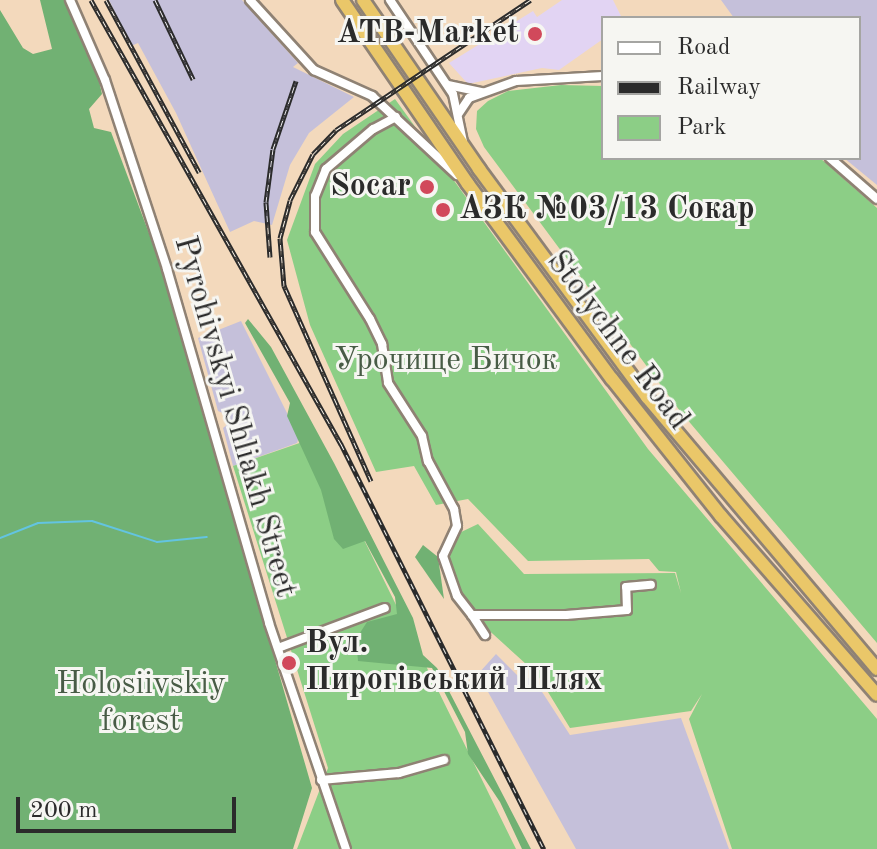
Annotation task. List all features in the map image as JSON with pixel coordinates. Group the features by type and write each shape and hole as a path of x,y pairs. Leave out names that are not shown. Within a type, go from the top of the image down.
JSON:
{"highway":[{"name":"Stolychne Road","path":"342,0 468,184 688,476 877,695"},
{"name":"Stolychne Road","path":"363,0 463,146 647,397 877,669"}],"street":[{"name":"Pyrohivskyi Shliakh Street","path":"70,0 105,80 167,269 278,648 346,849"},
{"path":"250,0 314,70 362,90 468,184"},
{"path":"390,0 447,85 459,113 463,146"},
{"path":"459,113 483,92 541,76 601,76"},
{"path":"447,85 483,92"},
{"path":"396,117 363,136 326,169 315,196 315,232 370,319 382,344 388,383 422,436 428,461 454,509 457,526 443,556 457,596 485,635"},
{"path":"832,160 877,199"},
{"path":"472,615 627,610 626,587 651,585"},
{"path":"278,648 385,608"},
{"path":"321,780 399,773 444,760"}],"shaded area":[{"path":"109,0 242,0 298,63 293,67 354,97 309,133 290,165 272,225 254,221 230,232 176,113 138,43 131,46"},
{"path":"562,0 613,0 621,16 601,16 601,40 559,70 542,68 468,84 449,63 533,11 537,17"},
{"path":"721,0 877,0 877,185 846,160 861,160 861,16 733,16"},
{"path":"241,321 299,437 297,443 233,466 223,428 229,423 227,415 218,411 198,338"},
{"path":"496,654 520,678 533,678 570,735 681,718 729,849 576,849 478,674"}],"green space":[{"name":"Holosiivskiy forest","path":"40,0 65,0 95,63 102,94 89,109 94,128 111,132 162,268 312,788 293,849 0,849 0,10 23,48 33,54 52,49"},
{"name":"Урочище Бичок","path":"561,85 601,86 601,160 822,160 877,208 877,643 680,411 484,147 476,129 477,111 488,101 508,91"},
{"name":"Урочище Бичок","path":"395,99 648,449 877,719 877,849 732,849 689,719 702,694 691,711 570,728 537,674 461,605 445,554 457,534 478,524 524,574 675,573 681,593 676,572 659,571 649,559 528,561 468,499 436,505 414,466 376,472 310,325 287,240 315,164 343,134"},
{"path":"248,319 271,347 334,463 413,618 423,655 437,668 531,849 522,849 500,802 468,754 465,732 432,668 358,661 356,639 367,622 397,614 395,597 365,541 343,549 334,539 321,490 287,416 290,403 245,323"},
{"path":"314,438 516,849 297,849 328,768 233,466"},
{"path":"423,545 438,557 444,599 415,557"}],"waterway":[{"path":"0,538 38,523 92,521 157,542 207,537"}],"railway":[{"path":"91,0 341,444 544,849"},
{"path":"106,0 199,172"},
{"path":"155,0 193,79"},
{"path":"371,481 284,286 280,238 290,200 313,154 336,130 530,0"},
{"path":"270,257 266,202 273,149 296,81"}],"place":[{"name":"ATB-Market","path":"535,34"},
{"name":"Socar","path":"427,187"},
{"name":"АЗК №03/13 Сокар","path":"443,210"},
{"name":"Вул. Пирогівський Шлях","path":"289,663"}]}
